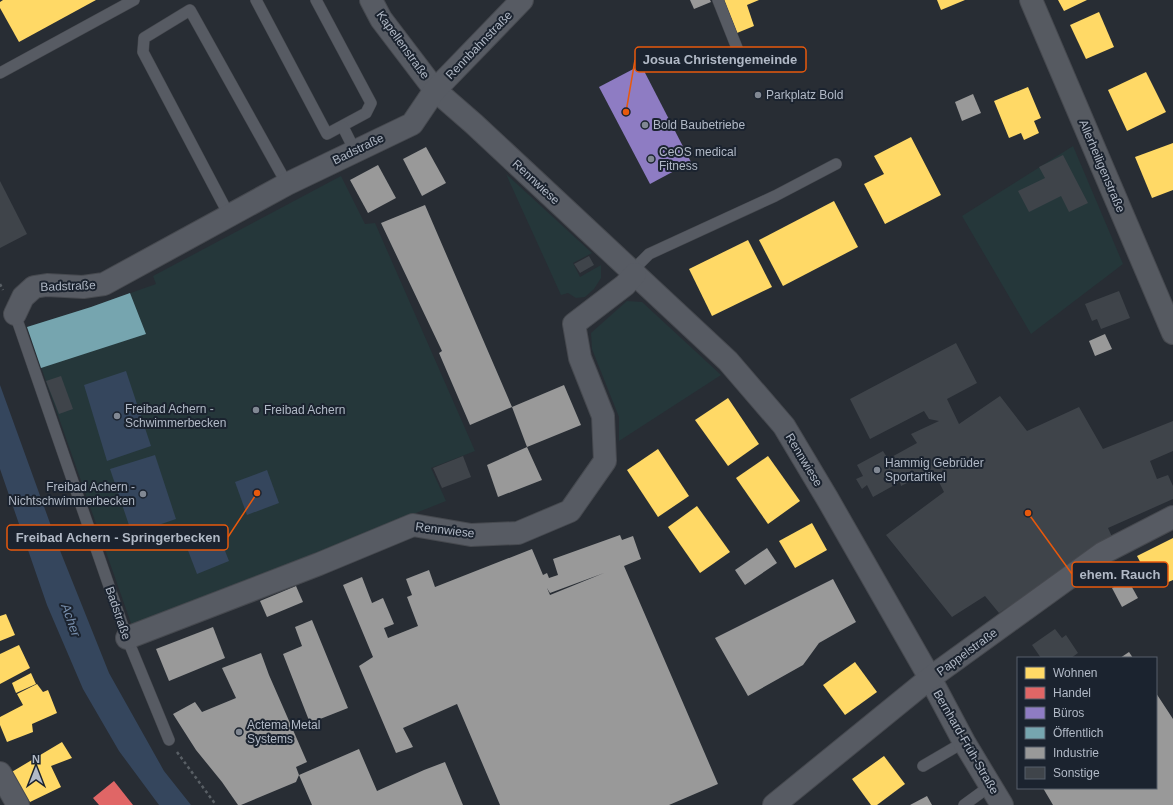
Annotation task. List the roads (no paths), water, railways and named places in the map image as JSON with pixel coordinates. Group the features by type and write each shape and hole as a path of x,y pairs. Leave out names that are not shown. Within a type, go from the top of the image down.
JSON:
{"street":[{"name":"Kapellenstraße","path":"372,0 381,19 436,90"},
{"name":"Rennbahnstraße","path":"436,90 522,0"},
{"name":"Allerheiligenstraße","path":"1032,0 1173,333"},
{"name":"Badstraße","path":"15,314 23,297 34,287 47,285 83,287 104,284 286,184 412,124 436,90"},
{"name":"Rennwiese","path":"436,90 728,361 784,426 930,678"},
{"name":"Rennwiese","path":"127,638 320,564 413,525 471,535 518,533 570,511 605,461 603,416 580,358 574,324 625,285 633,273"},
{"name":"Pappelstraße","path":"774,805 930,678 1103,553 1173,517"},
{"name":"Bernhard-Früh-Straße","path":"930,678 964,742 1002,805"},
{"path":"0,773 18,805"}],"lane":[{"path":"0,74 134,0"},
{"path":"256,0 327,134 343,127 366,113 371,103 316,0"},
{"path":"718,0 739,53"},
{"path":"229,215 143,52 144,38 190,10 286,184"},
{"path":"343,127 355,151"},
{"path":"633,273 649,254 775,196 836,164"},
{"name":"Badstraße","path":"15,314 127,638 169,740"},
{"path":"923,766 964,742"},
{"path":"964,805 990,786"}],"water":[{"name":"Freibad Achern - Schwimmerbecken","path":"126,371 151,446 107,461 84,385"},
{"name":"Acher","path":"0,385 59,548 109,673 164,771 191,805 159,805 119,751 83,689 47,605 0,469"},
{"name":"Freibad Achern - Nichtschwimmerbecken","path":"155,455 176,519 132,534 110,469"},
{"path":"267,470 279,503 247,515 235,482"},
{"path":"216,528 229,561 197,574 184,540"}],"place":[{"name":"Parkplatz Bold","path":"758,95"},
{"name":"Josua Christengemeinde","path":"626,112"},
{"name":"Bold Baubetriebe","path":"645,125"},
{"name":"CeOS medical Fitness","path":"651,159"},
{"name":"Freibad Achern","path":"256,410"},
{"name":"Freibad Achern - Schwimmerbecken","path":"117,416"},
{"name":"Hammig Gebrüder Sportartikel","path":"877,470"},
{"name":"Freibad Achern - Springerbecken","path":"257,493"},
{"name":"Freibad Achern - Nichtschwimmerbecken","path":"143,494"},
{"name":"ehem. Rauch","path":"1028,513"},
{"name":"Actema Metal Systems","path":"239,732"}]}
